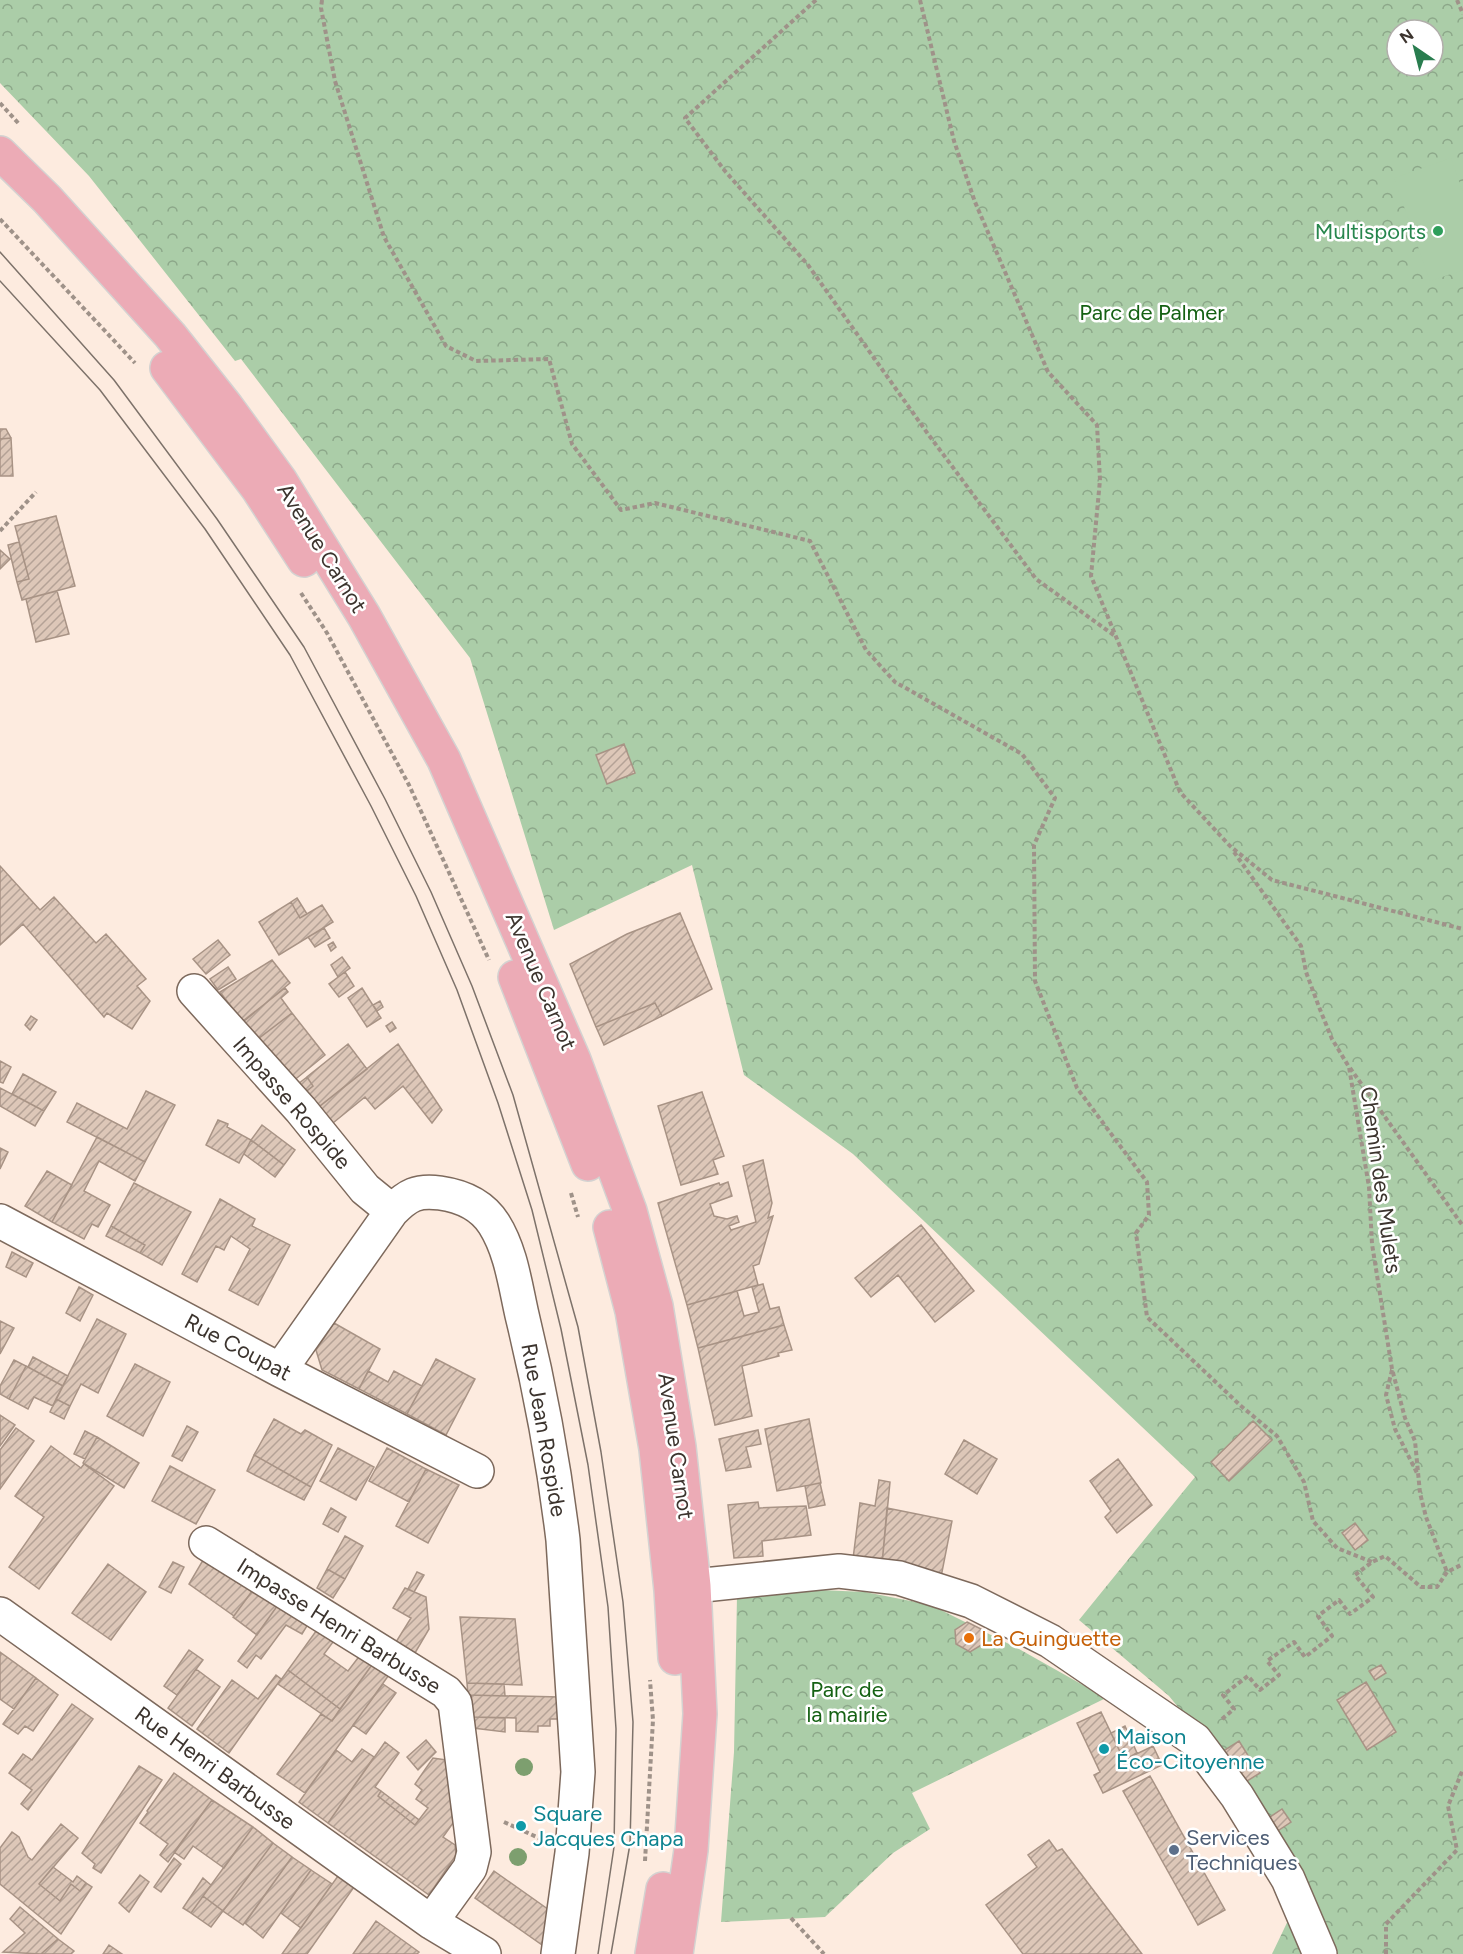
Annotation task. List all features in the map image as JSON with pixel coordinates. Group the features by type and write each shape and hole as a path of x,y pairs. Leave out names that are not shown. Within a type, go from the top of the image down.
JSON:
{"main road":[{"name":"Avenue Carnot","path":"0,153 47,199 170,335 280,480 364,616 444,760 528,949 574,1060 630,1211 656,1306 679,1446 694,1586 700,1714 691,1850 676,1954"},
{"name":"Avenue Carnot","path":"0,185 32,215 93,280 152,348 258,489 346,623 427,773 509,961 606,1211 633,1311 656,1449 671,1601 678,1717 670,1850 652,1954"}],"street":[{"name":"Impasse Rospide","path":"194,991 301,1110 365,1189 392,1211"},
{"name":"Rue Jean Rospide","path":"280,1370 392,1211 406,1197 424,1191 452,1195 475,1204 493,1223 508,1255 532,1357 559,1502 563,1540 578,1772 572,1852 558,1954"},
{"name":"Rue Coupat","path":"0,1221 280,1370 477,1471"},
{"name":"Impasse Henri Barbusse","path":"206,1543 446,1692 455,1703 474,1852 470,1868 431,1922"},
{"path":"694,1586 839,1571 899,1578 971,1601 1050,1641 1195,1740 1237,1796 1288,1880 1320,1954"},
{"name":"Rue Henri Barbusse","path":"0,1614 431,1922"},
{"path":"431,1922 469,1950"}],"path":[{"path":"322,0 321,8 335,81 384,237 446,346 476,361 549,359 572,444 621,510 655,503 810,540 866,650 895,682 1022,754 1055,798 1034,845 1035,981 1077,1088 1147,1182 1149,1215 1136,1233 1147,1317 1241,1406 1278,1436 1304,1482 1313,1521 1337,1548 1372,1562"},
{"path":"816,0 685,118 725,171 808,265 928,434 1036,579 1115,637"},
{"path":"920,0 954,141 975,202 1048,372 1097,425 1100,480 1091,576 1180,792 1230,846 1272,880 1463,929"},
{"path":"1457,0 1463,14"},
{"path":"0,219 137,364"},
{"path":"0,531 36,492"},
{"path":"295,584 327,633 409,784 491,965"},
{"name":"Chemin des Mulets","path":"1230,846 1301,946 1306,972 1319,1007 1332,1039 1349,1067 1370,1187 1372,1244 1392,1369 1405,1418 1415,1441 1420,1493 1426,1517 1447,1572"},
{"path":"1349,1067 1463,1226"},
{"path":"571,1192 580,1226"},
{"name":"Chemin des Mulets","path":"1392,1369 1386,1395 1395,1429 1420,1479"},
{"path":"1195,1740 1234,1709 1223,1695 1248,1676 1260,1690 1279,1676 1268,1661 1294,1642 1305,1657 1332,1636 1318,1616 1340,1600 1350,1614 1373,1597 1355,1575 1372,1562 1385,1556 1421,1587 1437,1587 1447,1572 1463,1564"},
{"path":"645,1863 653,1720 650,1676"},
{"path":"1386,1954 1386,1924 1457,1850 1448,1806 1463,1768"},
{"path":"468,1806 572,1852"},
{"path":"791,1918 824,1954"}],"green space":[{"name":"Parc de Palmer","path":"0,0 1463,0 1463,1954 1272,1954 1306,1883 1217,1755 1169,1696 1079,1620 1195,1477 853,1154 744,1075 692,865 554,930 470,658 241,359 235,361 89,176 0,83"},
{"name":"Multisports","path":"1451,158 1463,193 1463,270 1430,281 1394,178"},
{"name":"Parc de la mairie","path":"798,1589 865,1592 931,1605 1019,1649 1106,1698 912,1793 930,1829 893,1853 825,1917 721,1922 734,1752 737,1596"}],"building":[{"path":"0,429 6,429 11,438 0,439"},
{"path":"11,438 13,476 0,476 0,439"},
{"path":"56,516 75,586 22,600 17,582 29,579 15,526"},
{"path":"19,542 29,579 17,582 8,545"},
{"path":"0,550 10,559 0,569"},
{"path":"57,591 69,634 36,642 26,599"},
{"path":"624,744 635,773 607,784 596,755"},
{"path":"0,866 40,910 54,897 96,943 106,934 146,979 137,986 150,1001 132,1029 107,1013 104,1017 23,924 0,945"},
{"path":"297,898 307,914 300,918 291,902"},
{"path":"291,902 300,918 322,905 333,922 279,955 259,922"},
{"path":"680,913 712,989 662,1016 655,1003 596,1027 570,964 627,934"},
{"path":"324,928 330,938 315,947 308,937"},
{"path":"218,940 230,955 206,974 193,959"},
{"path":"333,942 336,947 331,951 328,945"},
{"path":"342,957 350,968 338,977 331,965"},
{"path":"272,960 290,983 243,1022 220,992"},
{"path":"228,967 236,979 218,990 210,979"},
{"path":"345,972 354,986 339,997 329,984"},
{"path":"285,988 288,992 281,998 292,1013 258,1039 243,1021"},
{"path":"362,988 381,1018 367,1027 348,998"},
{"path":"380,1001 383,1007 377,1011 373,1005"},
{"path":"655,1003 662,1016 604,1045 596,1027"},
{"path":"292,1013 325,1055 292,1082 258,1039"},
{"path":"31,1016 37,1020 30,1030 25,1025"},
{"path":"392,1022 396,1028 390,1032 386,1026"},
{"path":"348,1044 367,1069 315,1110 302,1095 313,1086 307,1077"},
{"path":"398,1044 442,1110 432,1123 403,1086 375,1109 365,1097 328,1127 315,1110"},
{"path":"0,1061 11,1067 3,1083 0,1082"},
{"path":"23,1074 56,1092 44,1111 12,1094"},
{"path":"307,1077 313,1086 301,1095 294,1087"},
{"path":"0,1088 44,1111 35,1126 0,1106"},
{"path":"146,1091 175,1105 145,1162 67,1122 77,1103 127,1129"},
{"path":"702,1092 724,1156 713,1160 718,1174 681,1185 658,1106"},
{"path":"218,1120 251,1140 239,1163 206,1145"},
{"path":"262,1125 295,1150 284,1165 251,1140"},
{"path":"97,1137 145,1162 135,1181 99,1161 84,1191 110,1205 98,1227 92,1224 84,1239 52,1222"},
{"path":"251,1140 284,1165 275,1177 244,1154"},
{"path":"0,1148 8,1152 0,1169"},
{"path":"763,1160 772,1203 768,1218 773,1216 759,1264 753,1266 758,1285 687,1305 658,1203 728,1182 732,1196 710,1204 714,1216 727,1219 737,1216 739,1222 729,1226 731,1230 756,1222 743,1166"},
{"path":"47,1171 72,1185 52,1222 25,1206"},
{"path":"134,1183 191,1212 162,1265 140,1253 145,1245 111,1226"},
{"path":"220,1199 255,1219 252,1226 290,1245 258,1305 229,1290 250,1249 231,1236 224,1250 216,1246 197,1282 182,1274"},
{"path":"921,1225 974,1291 935,1322 898,1275 871,1297 855,1278"},
{"path":"111,1226 145,1245 140,1253 106,1236"},
{"path":"12,1252 33,1263 26,1277 6,1267"},
{"path":"763,1284 770,1309 779,1307 784,1325 698,1348 687,1305 737,1291 744,1316 759,1312 752,1287"},
{"path":"79,1287 93,1295 80,1321 66,1313"},
{"path":"97,1319 126,1334 98,1393 81,1384 70,1406 56,1399"},
{"path":"0,1321 14,1328 0,1354"},
{"path":"334,1323 380,1349 359,1389 322,1370 316,1350"},
{"path":"784,1325 792,1350 742,1366 752,1416 715,1425 698,1348"},
{"path":"33,1357 68,1376 63,1386 28,1367"},
{"path":"436,1359 475,1379 446,1435 407,1414"},
{"path":"14,1360 26,1366 9,1399 0,1394 0,1386"},
{"path":"135,1364 170,1382 143,1436 107,1416"},
{"path":"26,1366 63,1386 53,1406 34,1397 28,1409 9,1399"},
{"path":"368,1371 388,1382 394,1371 422,1386 407,1414 359,1389"},
{"path":"56,1399 70,1406 64,1419 50,1412"},
{"path":"0,1415 15,1425 0,1446"},
{"path":"274,1419 301,1434 305,1430 332,1445 311,1487 254,1455"},
{"path":"809,1419 821,1483 777,1491 765,1429"},
{"path":"1253,1421 1272,1440 1229,1481 1211,1462"},
{"path":"187,1426 198,1432 182,1461 172,1456"},
{"path":"16,1428 34,1441 0,1489 0,1450"},
{"path":"758,1430 761,1444 746,1447 751,1467 726,1471 719,1439"},
{"path":"85,1431 97,1437 85,1459 74,1454"},
{"path":"97,1437 139,1463 124,1488 83,1463"},
{"path":"964,1440 997,1459 977,1494 945,1474"},
{"path":"51,1446 81,1468 84,1464 114,1486 39,1589 9,1567 44,1517 15,1496"},
{"path":"338,1448 374,1467 356,1500 320,1481"},
{"path":"387,1448 426,1469 409,1502 369,1481"},
{"path":"254,1455 311,1487 304,1500 247,1471"},
{"path":"1118,1459 1152,1505 1117,1533 1105,1517 1111,1511 1090,1481"},
{"path":"170,1466 215,1490 196,1524 152,1501"},
{"path":"426,1469 459,1485 428,1543 396,1526"},
{"path":"879,1480 890,1482 882,1564 853,1559 860,1503 875,1506"},
{"path":"820,1483 825,1505 809,1508 805,1486"},
{"path":"758,1502 759,1508 806,1506 811,1535 762,1541 763,1556 734,1558 728,1505"},
{"path":"331,1508 346,1517 338,1532 323,1524"},
{"path":"887,1508 952,1521 941,1577 882,1564"},
{"path":"1355,1523 1368,1540 1355,1550 1342,1533"},
{"path":"345,1536 363,1546 345,1579 327,1569"},
{"path":"206,1555 255,1587 234,1616 189,1584"},
{"path":"173,1562 184,1567 171,1593 159,1587"},
{"path":"108,1564 146,1592 111,1640 72,1613"},
{"path":"327,1569 345,1579 333,1598 317,1588"},
{"path":"417,1572 424,1575 414,1592 408,1589"},
{"path":"255,1587 280,1602 257,1635 233,1617"},
{"path":"405,1588 426,1597 429,1629 415,1653 396,1642 411,1618 393,1608"},
{"path":"280,1602 310,1621 302,1634 286,1625 261,1659 256,1655 247,1668 238,1661"},
{"path":"460,1617 515,1619 522,1685 467,1683"},
{"path":"967,1622 981,1629 983,1644 970,1652 956,1644 955,1630"},
{"path":"319,1627 336,1638 324,1654 348,1671 361,1654 374,1662 340,1709 288,1670"},
{"path":"189,1650 203,1660 177,1695 164,1686"},
{"path":"0,1652 36,1678 14,1709 0,1699"},
{"path":"374,1662 391,1672 305,1793 277,1774 321,1714 332,1721"},
{"path":"1381,1665 1386,1673 1375,1680 1369,1671"},
{"path":"196,1669 220,1687 192,1726 168,1708"},
{"path":"288,1670 340,1709 332,1721 278,1684"},
{"path":"276,1675 281,1679 229,1753 197,1729 232,1680 258,1699"},
{"path":"36,1678 58,1695 33,1731 25,1726 18,1734 3,1724"},
{"path":"1366,1682 1396,1732 1367,1750 1337,1700"},
{"path":"467,1683 504,1684 505,1696 468,1695"},
{"path":"383,1684 396,1693 366,1734 353,1725"},
{"path":"468,1695 560,1697 560,1719 550,1719 550,1726 538,1726 538,1732 516,1731 516,1718 471,1717"},
{"path":"72,1704 93,1719 28,1810 21,1804 32,1790 9,1773 23,1754 32,1760"},
{"name":"Maison Éco-Citoyenne","path":"1101,1712 1124,1760 1153,1746 1162,1765 1103,1793 1094,1775 1100,1772 1077,1723"},
{"path":"471,1717 505,1718 505,1732 473,1728"},
{"path":"1125,1726 1137,1753 1124,1760 1111,1733"},
{"path":"426,1740 436,1752 418,1770 407,1757"},
{"path":"1239,1741 1249,1757 1228,1770 1217,1755"},
{"path":"385,1742 399,1753 375,1787 381,1791 378,1796 415,1825 428,1808 416,1799 422,1790 415,1784 433,1758 446,1760 453,1823 443,1837 455,1845 456,1855 429,1895 328,1823"},
{"path":"362,1749 374,1757 328,1823 299,1802 336,1750 352,1762"},
{"path":"1249,1757 1260,1773 1239,1786 1228,1770"},
{"path":"139,1766 162,1780 101,1873 93,1868 95,1864 82,1853"},
{"path":"174,1773 212,1800 168,1862 160,1855 168,1844 140,1823"},
{"name":"Services Techniques","path":"1150,1776 1225,1910 1198,1925 1123,1791"},
{"path":"381,1791 419,1820 415,1825 378,1796"},
{"path":"212,1800 253,1827 224,1868 193,1846 184,1859 174,1852"},
{"path":"1282,1809 1291,1822 1273,1834 1264,1821"},
{"path":"61,1824 78,1838 39,1884 60,1901 71,1884 80,1891 86,1883 92,1887 61,1934 0,1884 0,1848 12,1832 19,1837 28,1857 32,1860"},
{"path":"253,1827 273,1843 223,1911 203,1896"},
{"path":"1049,1840 1057,1851 1062,1849 1142,1954 1023,1954 986,1905 1037,1867 1028,1855"},
{"path":"273,1843 292,1857 243,1925 223,1911"},
{"path":"292,1857 311,1870 263,1938 245,1923"},
{"path":"174,1858 181,1864 161,1892 154,1887"},
{"path":"53,1867 73,1882 77,1876 86,1883 80,1891 71,1884 60,1901 39,1884"},
{"path":"311,1870 332,1884 301,1928 281,1913"},
{"path":"494,1871 552,1912 545,1947 475,1898"},
{"path":"140,1875 149,1882 129,1912 119,1903"},
{"path":"338,1876 354,1887 307,1954 282,1954"},
{"path":"203,1878 211,1885 191,1913 183,1908"},
{"path":"203,1896 223,1911 211,1927 191,1913"},
{"path":"20,1907 58,1939 41,1954 3,1952 25,1933 10,1919"},
{"path":"376,1921 419,1952 417,1954 353,1954"},
{"path":"58,1939 74,1951 71,1954 41,1954"},
{"path":"109,1945 122,1954 103,1954"}],"tram line":[{"path":"0,252 114,380 217,519 304,647 385,799 431,892 472,986 513,1095 578,1327 601,1452 623,1602 633,1722 630,1844 611,1954"},
{"path":"0,281 100,390 205,529 290,655 371,806 416,896 457,990 498,1103 532,1210 561,1329 588,1465 608,1607 616,1729 614,1847 598,1954"}],"place":[{"name":"Multisports","path":"1438,231"},
{"name":"La Guinguette","path":"969,1638"},
{"name":"Maison Éco-Citoyenne","path":"1104,1749"},
{"name":"Square Jacques Chapa","path":"521,1826"},
{"name":"Services Techniques","path":"1174,1850"}]}
